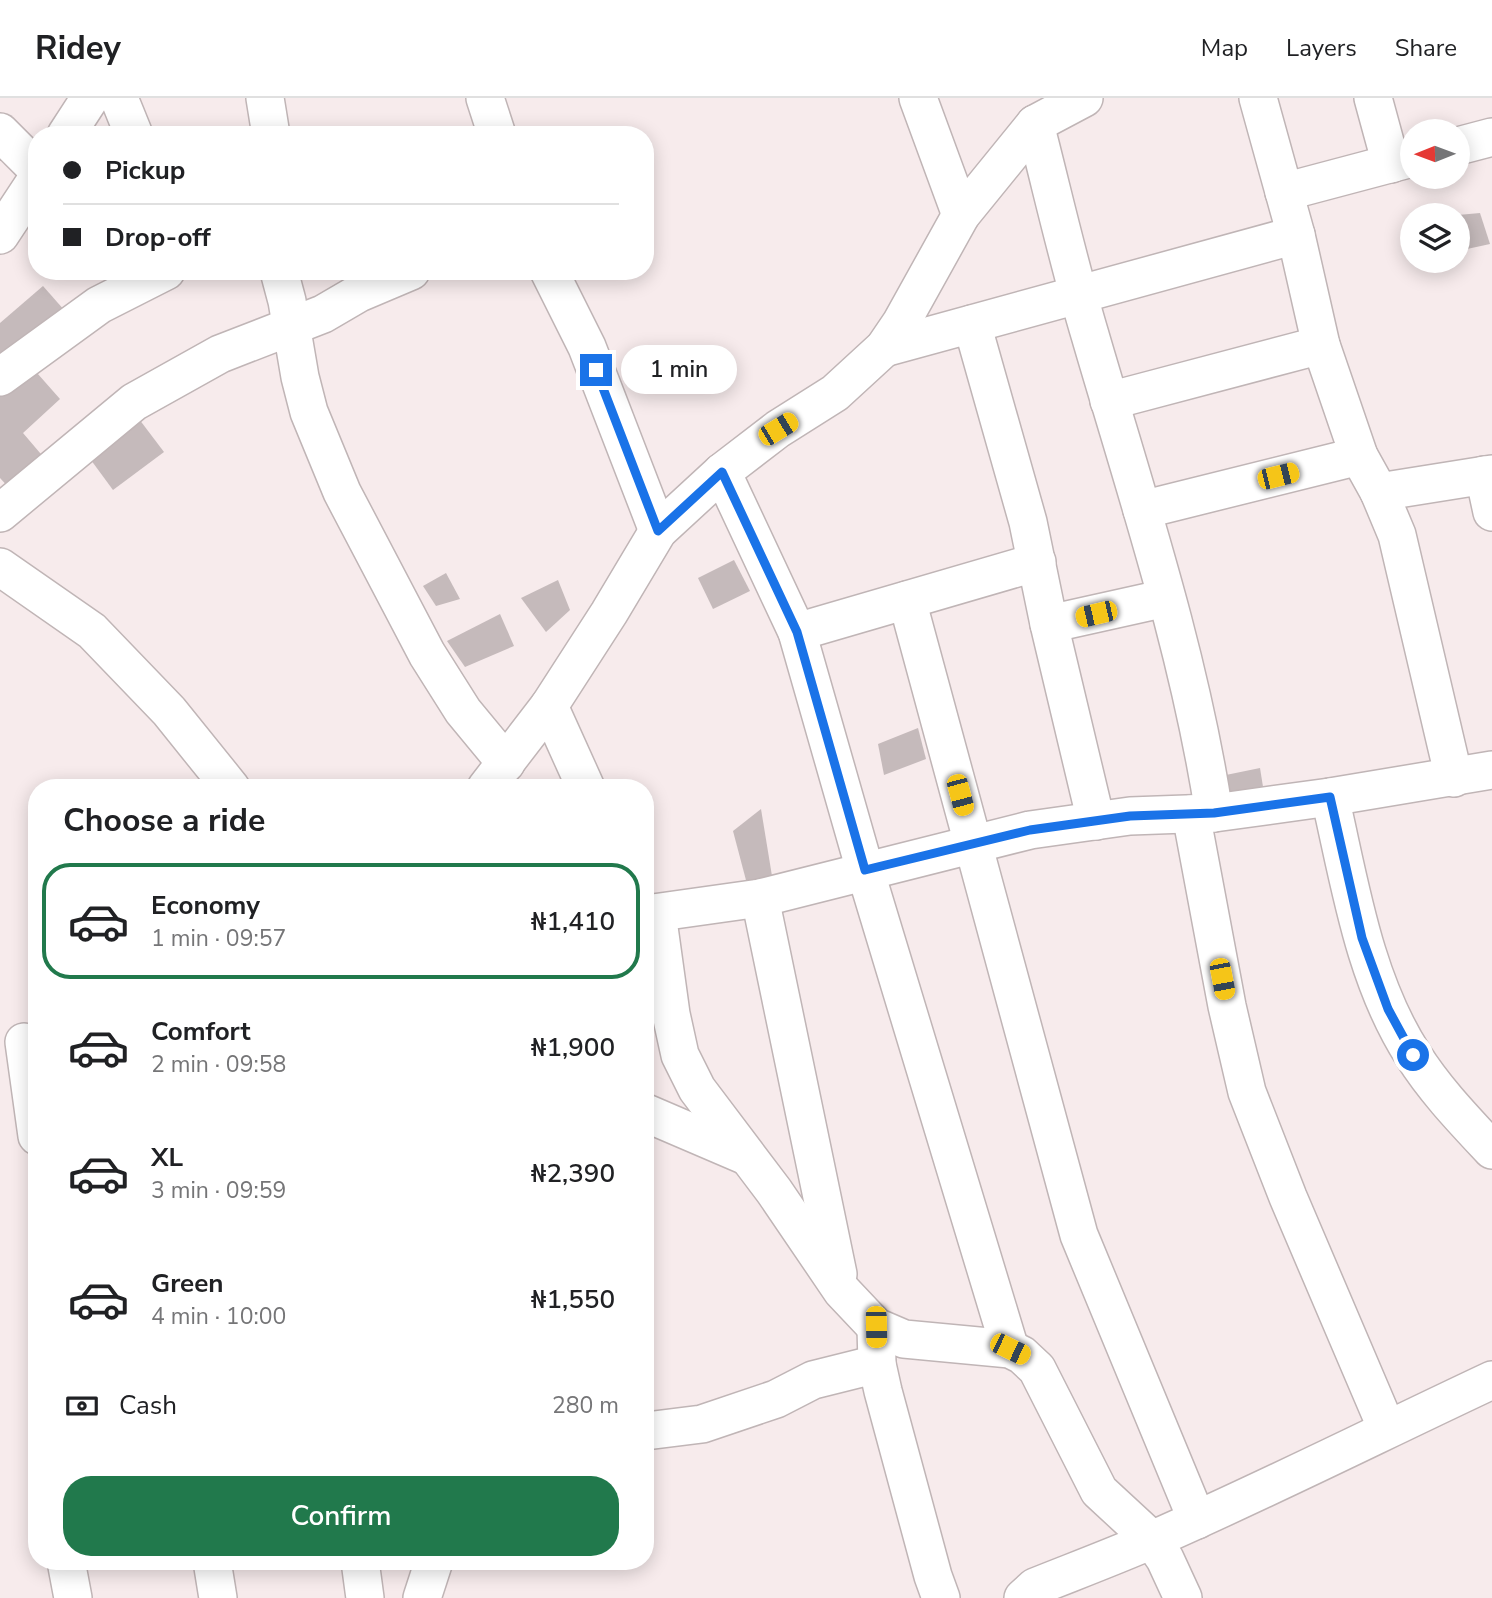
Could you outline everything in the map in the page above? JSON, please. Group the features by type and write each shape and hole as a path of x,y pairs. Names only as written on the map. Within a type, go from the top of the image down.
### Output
{"street":[{"path":"72,126 90,98"},
{"path":"119,98 130,126"},
{"path":"265,98 270,126"},
{"path":"485,98 494,126"},
{"path":"918,98 961,215"},
{"path":"279,280 292,327 309,412 342,492 427,654 463,711 496,775 549,706 658,531 722,472 778,429 835,393 884,348 901,323 961,215 1035,124 1084,98"},
{"path":"1258,98 1296,235 1321,345 1359,456 1379,492 1397,535 1454,778"},
{"path":"1373,98 1400,157"},
{"path":"1035,124 1078,294 1142,510 1190,689 1205,760 1202,814 1227,1006 1247,1092 1288,1197 1387,1429"},
{"path":"0,132 28,160"},
{"path":"1470,143 1492,137"},
{"path":"1284,192 1400,162"},
{"path":"0,235 28,193"},
{"path":"884,348 1296,235"},
{"path":"0,377 99,305 148,280"},
{"path":"0,513 134,402 220,354 323,314 359,293 390,280"},
{"path":"554,280 587,347 658,531"},
{"path":"972,324 1028,522 1049,624 1096,821"},
{"path":"1109,401 1321,345"},
{"path":"1142,510 1359,456"},
{"path":"722,472 797,632 865,870 1010,1349"},
{"path":"1379,492 1488,475 1492,512"},
{"path":"797,632 1037,562"},
{"path":"0,567 92,631 169,710 224,779"},
{"path":"1049,624 1166,598"},
{"path":"907,600 1079,1235 1197,1520"},
{"path":"549,706 582,779"},
{"path":"654,913 760,898 1030,830 1130,816 1202,814 1330,797 1492,770"},
{"path":"1330,797 1362,938 1388,1009 1413,1055 1452,1107 1492,1150"},
{"path":"760,898 842,1291"},
{"path":"654,928 681,1055 697,1089 774,1191 842,1291 876,1327 904,1339 1010,1349 1023,1355 1037,1369 1099,1492 1152,1540 1166,1559 1183,1598"},
{"path":"20,1043 28,1087"},
{"path":"654,1116 748,1157"},
{"path":"876,1327 877,1364 941,1598"},
{"path":"654,1430 702,1424 776,1399 813,1380 877,1364"},
{"path":"1023,1598 1035,1587 1197,1520 1492,1380"},
{"path":"68,1570 73,1598"},
{"path":"213,1570 218,1598"},
{"path":"361,1570 365,1598"},
{"path":"422,1598 431,1570"}],"building":[{"path":"1480,213 1490,244 1470,248 1470,214"},
{"path":"43,286 65,311 0,362 0,323"},
{"path":"30,365 60,399 23,433 46,460 12,491 0,478 0,392"},
{"path":"139,419 164,452 113,490 88,456"},
{"path":"734,560 750,591 713,609 698,578"},
{"path":"446,573 460,599 436,606 423,586"},
{"path":"558,580 570,610 546,632 521,598"},
{"path":"500,614 514,646 465,667 447,641"},
{"path":"918,728 926,759 884,775 878,744"},
{"path":"1260,768 1264,793 1225,800 1221,776"},
{"path":"761,809 772,876 747,884 733,831"}],"route":[{"path":"596,370 658,531 722,472 797,632 865,870 1030,830 1130,816 1214,813 1330,797 1362,938 1388,1009 1413,1055"}]}
